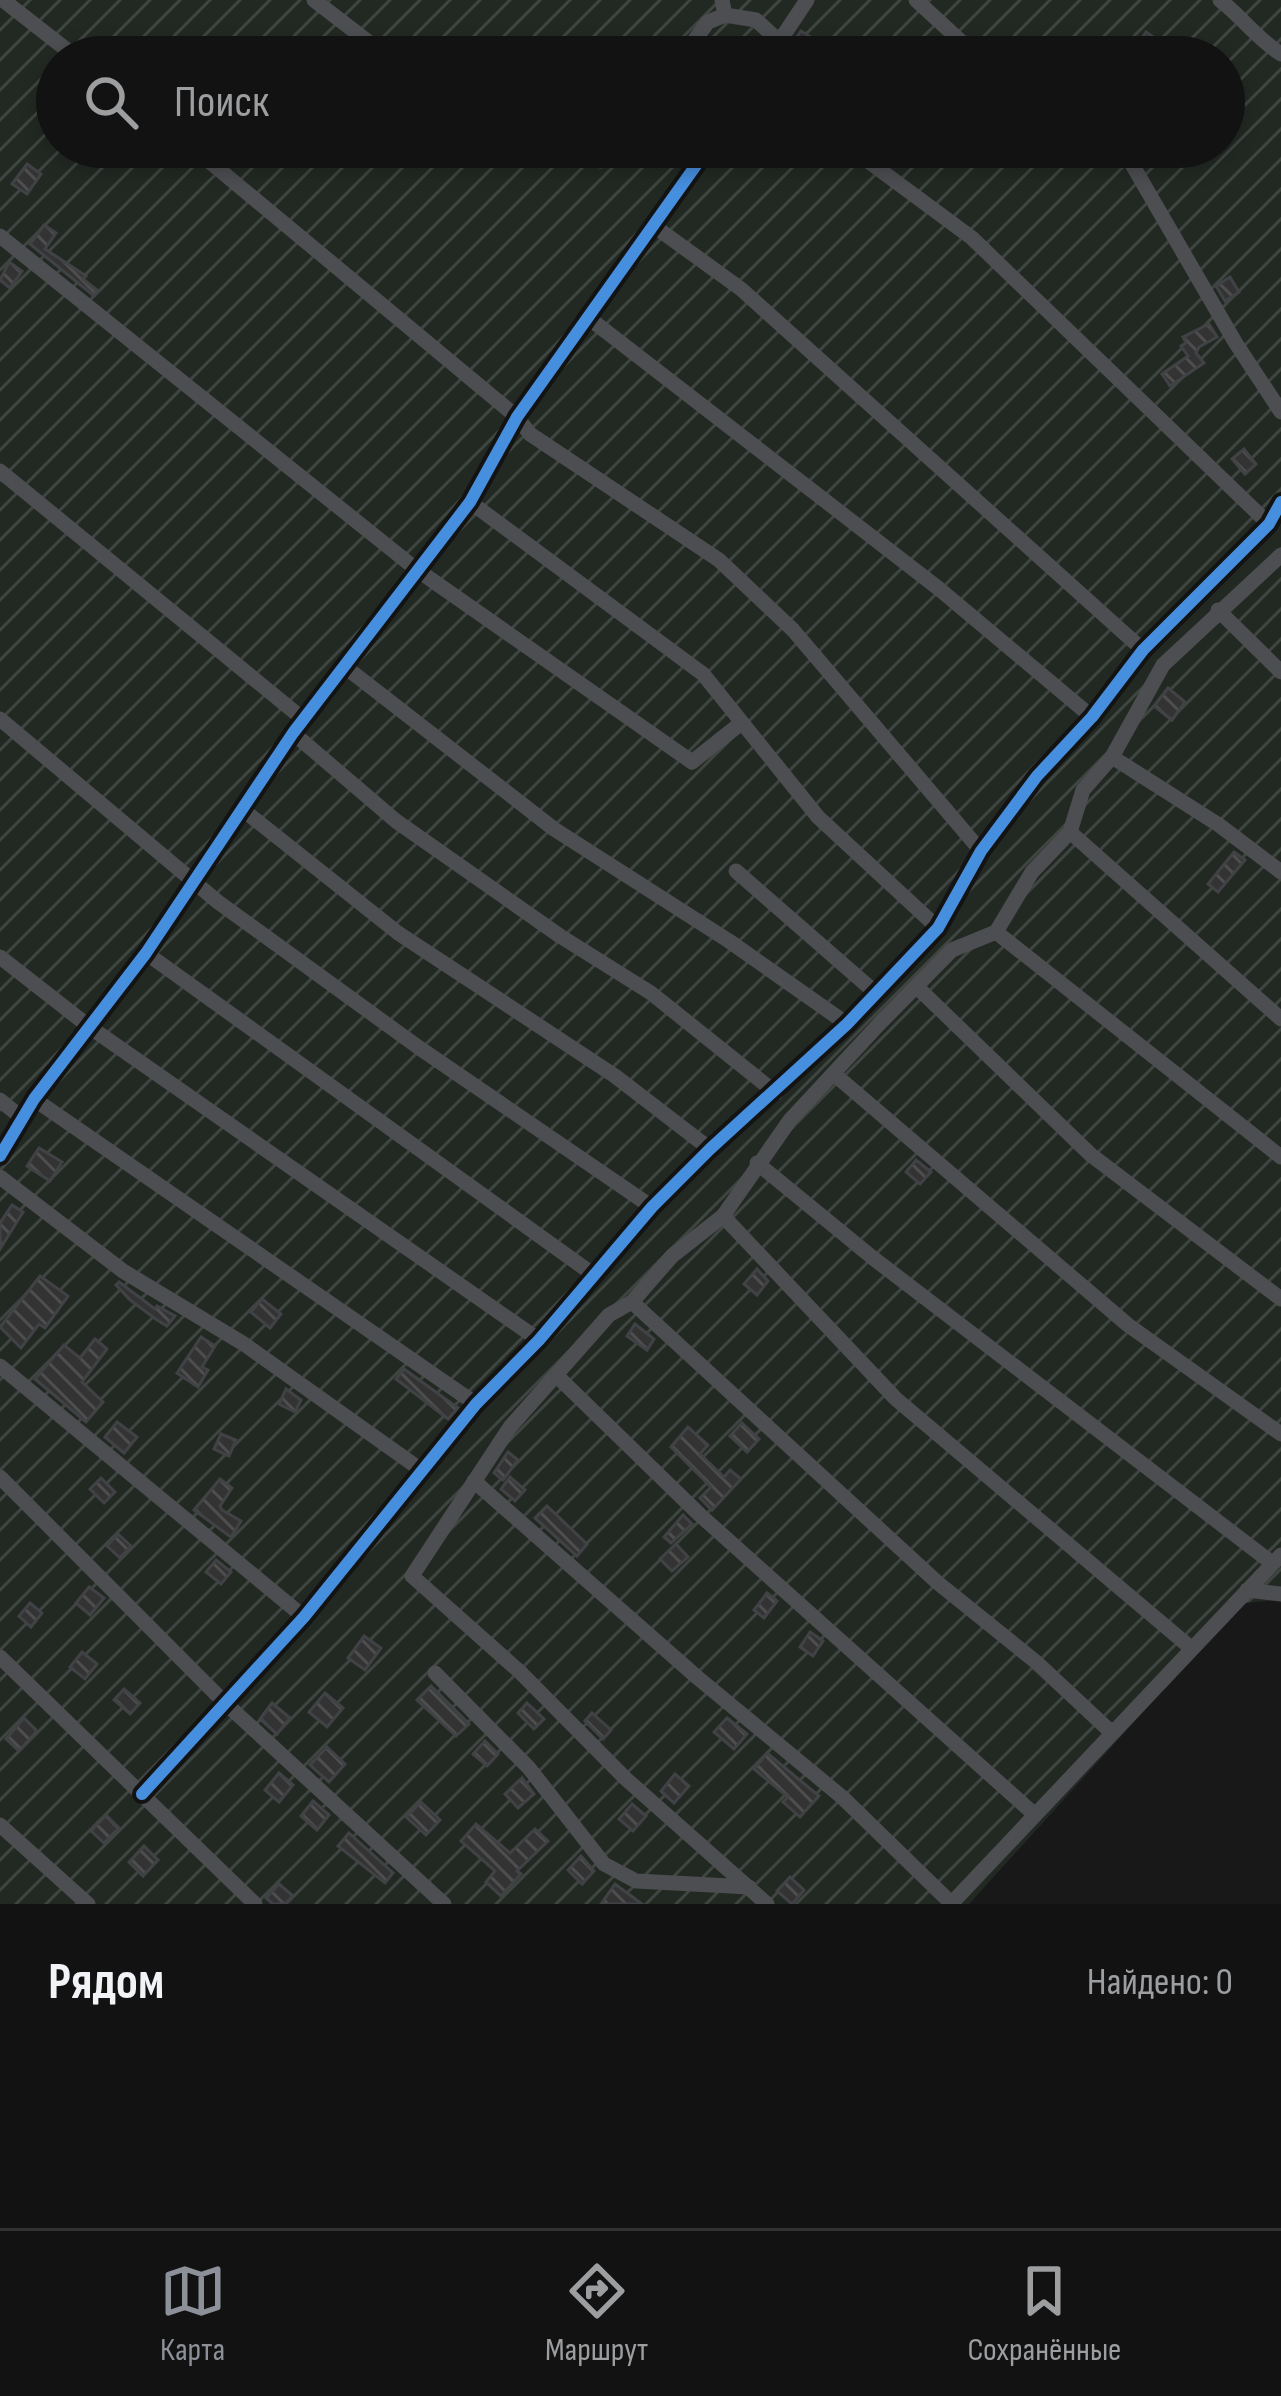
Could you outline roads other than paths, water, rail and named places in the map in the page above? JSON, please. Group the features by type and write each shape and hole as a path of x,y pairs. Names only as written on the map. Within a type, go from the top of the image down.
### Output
{"street":[{"path":"3,0 49,36"},
{"path":"314,0 361,36"},
{"path":"782,36 807,0"},
{"path":"916,0 955,36"},
{"path":"1220,0 1255,37 1281,55"},
{"path":"698,36 724,8 755,20 773,36"},
{"path":"217,168 517,417 530,434 719,560 778,616 981,851"},
{"path":"0,1156 34,1100 146,953 298,726 470,502 517,417 694,168"},
{"path":"877,168 972,238 1269,524"},
{"path":"1133,168 1234,342 1281,412"},
{"path":"654,226 741,289 1143,650"},
{"path":"0,236 416,569 692,762 740,724"},
{"path":"590,319 938,588 1092,717"},
{"path":"0,471 298,726 396,821 560,936 651,993 776,1093"},
{"path":"470,502 703,674 818,817 938,928"},
{"path":"142,1794 304,1617 476,1404 539,1340 652,1207 848,1024 938,928 981,851 1037,776 1092,717 1143,650 1269,524 1281,502"},
{"path":"767,1904 626,1779 520,1672 412,1576 510,1427 609,1315 632,1302 672,1256 722,1216 790,1120 952,950 996,932 1032,872 1070,832 1083,790 1112,757 1163,665 1281,555"},
{"path":"1218,610 1281,672"},
{"path":"344,666 554,829 848,1024"},
{"path":"0,719 218,902 418,1047 652,1207"},
{"path":"1112,757 1219,825 1281,872"},
{"path":"242,809 398,932 615,1076 710,1149"},
{"path":"1070,832 1281,1019"},
{"path":"736,871 877,994"},
{"path":"996,932 1281,1157"},
{"path":"146,953 594,1275"},
{"path":"0,957 91,1028 539,1340"},
{"path":"918,988 1091,1155 1281,1299"},
{"path":"835,1074 1128,1325 1281,1434"},
{"path":"0,1100 22,1118"},
{"path":"34,1100 476,1404"},
{"path":"474,1481 842,1797 952,1904 1277,1559 872,1258 757,1163"},
{"path":"0,1177 122,1270 244,1344 424,1472"},
{"path":"722,1216 896,1399 1191,1648"},
{"path":"632,1302 938,1583 1036,1662 1111,1732"},
{"path":"0,1366 304,1617"},
{"path":"558,1377 700,1515 1034,1814"},
{"path":"0,1477 224,1702 444,1904"},
{"path":"1247,1590 1281,1594"},
{"path":"0,1657 255,1904"},
{"path":"435,1672 530,1768 604,1864 636,1881 749,1887"},
{"path":"0,1825 88,1904"}]}
